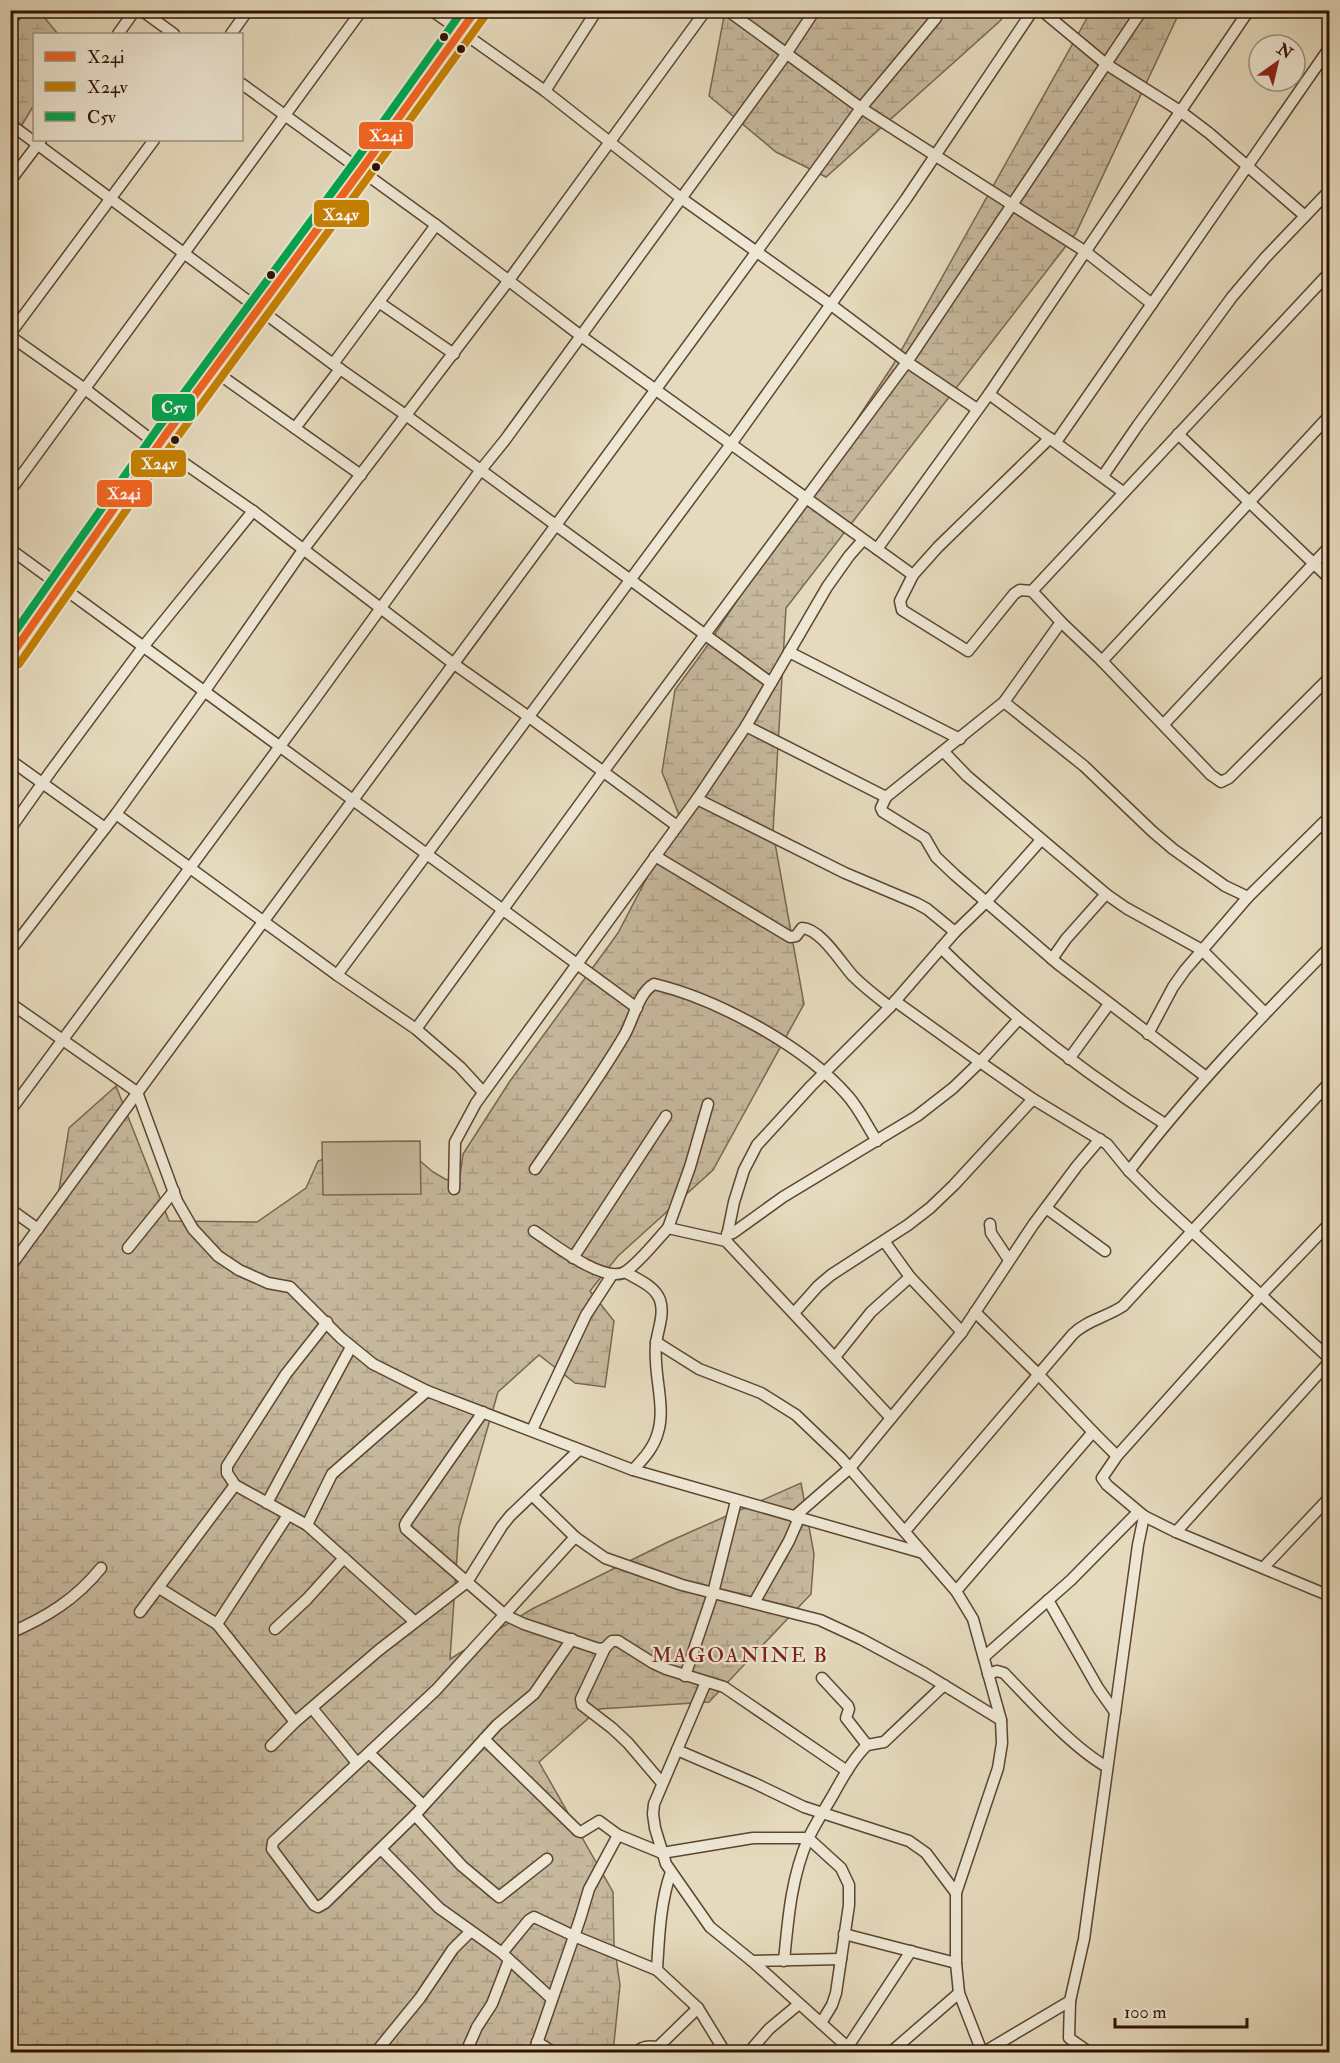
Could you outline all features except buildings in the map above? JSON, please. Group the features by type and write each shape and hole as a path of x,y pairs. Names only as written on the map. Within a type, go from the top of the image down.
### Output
{"street":[{"path":"10,22 19,10"},
{"path":"119,33 135,10"},
{"path":"141,10 173,33"},
{"path":"232,33 248,10"},
{"path":"10,491 362,10"},
{"path":"431,10 545,91 681,198 907,362 977,409"},
{"path":"10,658 158,445 476,10"},
{"path":"545,91 597,10"},
{"path":"10,951 116,814 303,550 454,354 706,10"},
{"path":"727,10 861,108 1086,252 1152,304"},
{"path":"10,1111 505,440 786,55 815,10"},
{"path":"337,975 731,444 936,157 1034,10"},
{"path":"1041,10 1106,64 1180,111 1248,165 1305,216"},
{"path":"416,1029 907,362 1142,10"},
{"path":"877,549 989,394 1250,10"},
{"path":"10,1267 861,108 936,18"},
{"path":"1329,47 1152,304 1053,440 938,547 913,575 900,601 902,610 968,651 1014,594 1020,590 1032,591 1164,724 1211,775 1221,782 1226,781 1329,676"},
{"path":"243,85 436,225 581,336 913,575"},
{"path":"10,124 33,138"},
{"path":"153,141 10,335 158,445 253,511 453,664 677,826"},
{"path":"10,181 39,142 336,366 771,683"},
{"path":"1102,476 1232,297 1329,190"},
{"path":"295,428 436,225"},
{"path":"1032,591 1329,272"},
{"path":"380,303 454,354"},
{"path":"213,370 361,475"},
{"path":"989,394 1123,492"},
{"path":"1102,661 1329,415"},
{"path":"1178,434 1329,579"},
{"path":"10,829 143,647 253,511"},
{"path":"454,1189 455,1142 483,1092 697,800 746,726 827,587 849,555 863,540"},
{"path":"1164,724 1329,546"},
{"path":"10,549 427,852 637,1008"},
{"path":"1061,622 1004,702 886,797 881,808 883,812 925,838 936,857 1052,959 1148,1035 1206,1077"},
{"path":"789,652 960,739"},
{"path":"1004,702 1084,766 1173,849 1225,886 1248,897"},
{"path":"746,726 886,797"},
{"path":"944,752 967,776 1106,894 1202,950 1265,1013"},
{"path":"10,760 105,828"},
{"path":"697,800 845,873 916,903 955,932"},
{"path":"116,814 337,975 416,1029 460,1067 483,1092"},
{"path":"1148,1035 1173,987 1202,950 1248,897 1329,816"},
{"path":"726,1238 734,1202 752,1152 772,1128 892,1004 1041,840"},
{"path":"655,856 790,937 796,936 802,928 809,929 870,992 980,1062 1032,1099 1100,1139 1129,1171 1329,1360 1176,1532"},
{"path":"1052,959 1106,894"},
{"path":"1129,1171 1165,1124 1206,1077 1329,947"},
{"path":"941,948 1019,1019 1069,1059 1165,1124"},
{"path":"535,1169 609,1060 637,1008 654,984 727,1011 788,1044 825,1073 849,1097 877,1142"},
{"path":"10,1003 137,1092 177,1201 193,1229 218,1256 239,1270 268,1283 290,1287 351,1347 373,1364 427,1391 633,1470 923,1553"},
{"path":"1069,1059 1109,1004"},
{"path":"726,1238 783,1197 877,1142 933,1105 980,1062 1019,1019"},
{"path":"905,1531 1079,1328 1123,1306 1329,1082"},
{"path":"794,1313 818,1286 930,1208 954,1185 1032,1099"},
{"path":"534,1232 573,1258 612,1275 624,1272 668,1228 690,1167 708,1104"},
{"path":"573,1258 666,1116"},
{"path":"754,1602 789,1541 796,1517 850,1468 962,1332 1008,1260 1100,1139"},
{"path":"128,1248 174,1191"},
{"path":"1046,1208 1105,1251"},
{"path":"10,1209 38,1229"},
{"path":"1329,1223 1261,1295 1117,1456 1102,1478 1141,1514 1176,1532 1329,1596"},
{"path":"990,1224 991,1233 1008,1260"},
{"path":"668,1228 726,1238 891,1418"},
{"path":"884,1241 910,1277 962,1332"},
{"path":"624,1272 653,1289 660,1298 661,1317 655,1358 659,1392 659,1430 647,1455 633,1470"},
{"path":"532,1430 586,1314 612,1275"},
{"path":"835,1357 871,1312 910,1277"},
{"path":"975,1312 1117,1456"},
{"path":"327,1322 286,1374 227,1466 227,1473 235,1485 307,1525 414,1621"},
{"path":"656,1342 699,1369 761,1393 796,1415 850,1468 956,1591 973,1619 1001,1720 1002,1743 998,1768 956,1893 956,1963 959,1993 983,2052 1070,2001"},
{"path":"267,1503 351,1347"},
{"path":"307,1525 332,1474 427,1391"},
{"path":"483,1412 405,1525 406,1529 505,1615 524,1624 599,1649 605,1648"},
{"path":"956,1591 1093,1432"},
{"path":"271,1746 295,1722 414,1621 468,1582 502,1526 579,1450"},
{"path":"140,1612 235,1485"},
{"path":"532,1495 575,1537 605,1558 682,1585 820,1620 861,1639 1001,1720"},
{"path":"1264,1567 1329,1497"},
{"path":"685,1676 714,1593 736,1501"},
{"path":"984,1657 1071,1581 1141,1514"},
{"path":"1071,2052 1070,2001 1084,1939 1141,1514"},
{"path":"217,1624 288,1515"},
{"path":"572,1639 534,1694 484,1738 415,1815 322,1906 314,1905 272,1850 273,1842 436,1690 575,1537"},
{"path":"275,1629 307,1599 344,1557"},
{"path":"10,1633 43,1619 67,1602 89,1583 101,1568"},
{"path":"159,1588 217,1624 295,1722"},
{"path":"1048,1600 1098,1688 1115,1712"},
{"path":"662,1783 628,1743 582,1705 581,1699 605,1648 612,1641 618,1641 653,1663 685,1676 724,1687 847,1771"},
{"path":"988,1674 997,1671 1004,1673 1068,1737 1091,1757 1107,1767"},
{"path":"822,1678 848,1706 849,1712 846,1718 867,1744"},
{"path":"706,1682 662,1783 654,1804 653,1814 662,1853 671,1872 710,1928 752,1961 850,2050 911,1952"},
{"path":"784,1961 794,1881 808,1838 847,1771 867,1744 884,1742 944,1685"},
{"path":"312,1708 357,1763"},
{"path":"484,1738 581,1832 599,1821 618,1835 662,1853 753,1838 808,1838 841,1868 849,1886 836,1993 821,2024"},
{"path":"677,1750 822,1814 909,1841 926,1853 956,1893"},
{"path":"369,1753 423,1805"},
{"path":"415,1815 462,1866 499,1897 547,1859"},
{"path":"553,2052 535,2047 589,1889 618,1835"},
{"path":"381,1849 439,1908 505,1956 551,1998"},
{"path":"657,1970 659,1930 671,1872"},
{"path":"466,2052 477,2026 492,2004 505,1956 529,1920 534,1917 657,1970 698,2007 725,2052"},
{"path":"376,2052 420,1998 453,1949 470,1932"},
{"path":"844,1934 956,1963"},
{"path":"752,1961 841,1959"},
{"path":"891,2052 959,1993"},
{"path":"749,2052 770,2029 799,2004"},
{"path":"636,2052 646,2046 658,2048 698,2007"},
{"path":"1069,2038 1089,2052"}],"green space":[{"path":"11,11 39,11 57,33 33,33 33,107 11,143"},
{"path":"725,11 1008,11 1000,21 826,177 776,152 709,96"},
{"path":"1091,11 1180,11 1076,233 786,608 773,832 804,1004 713,1170 618,1256 590,1291 614,1321 605,1387 575,1383 539,1355 498,1392 459,1527 450,1659 532,1609 670,1541 801,1483 814,1554 811,1594 709,1702 599,1709 539,1762 613,1892 614,1944 620,1985 613,2052 11,2052 10,1278 57,1202 69,1128 116,1086 169,1221 257,1222 306,1188 318,1161 369,1142 406,1149 433,1172 459,1183 463,1154 510,1081 618,933 665,843 681,820 662,772 675,690 705,649 893,365"},
{"path":"420,1141 421,1194 323,1195 322,1142"}],"transit line":[{"name":"C5v","path":"10,639 156,431 356,160 463,10"},
{"name":"X24i","path":"10,657 164,437 476,10"},
{"name":"X24v","path":"19,664 173,443 485,16"}],"district":[{"name":"MAGOANINE B","path":"740,1655"}]}
